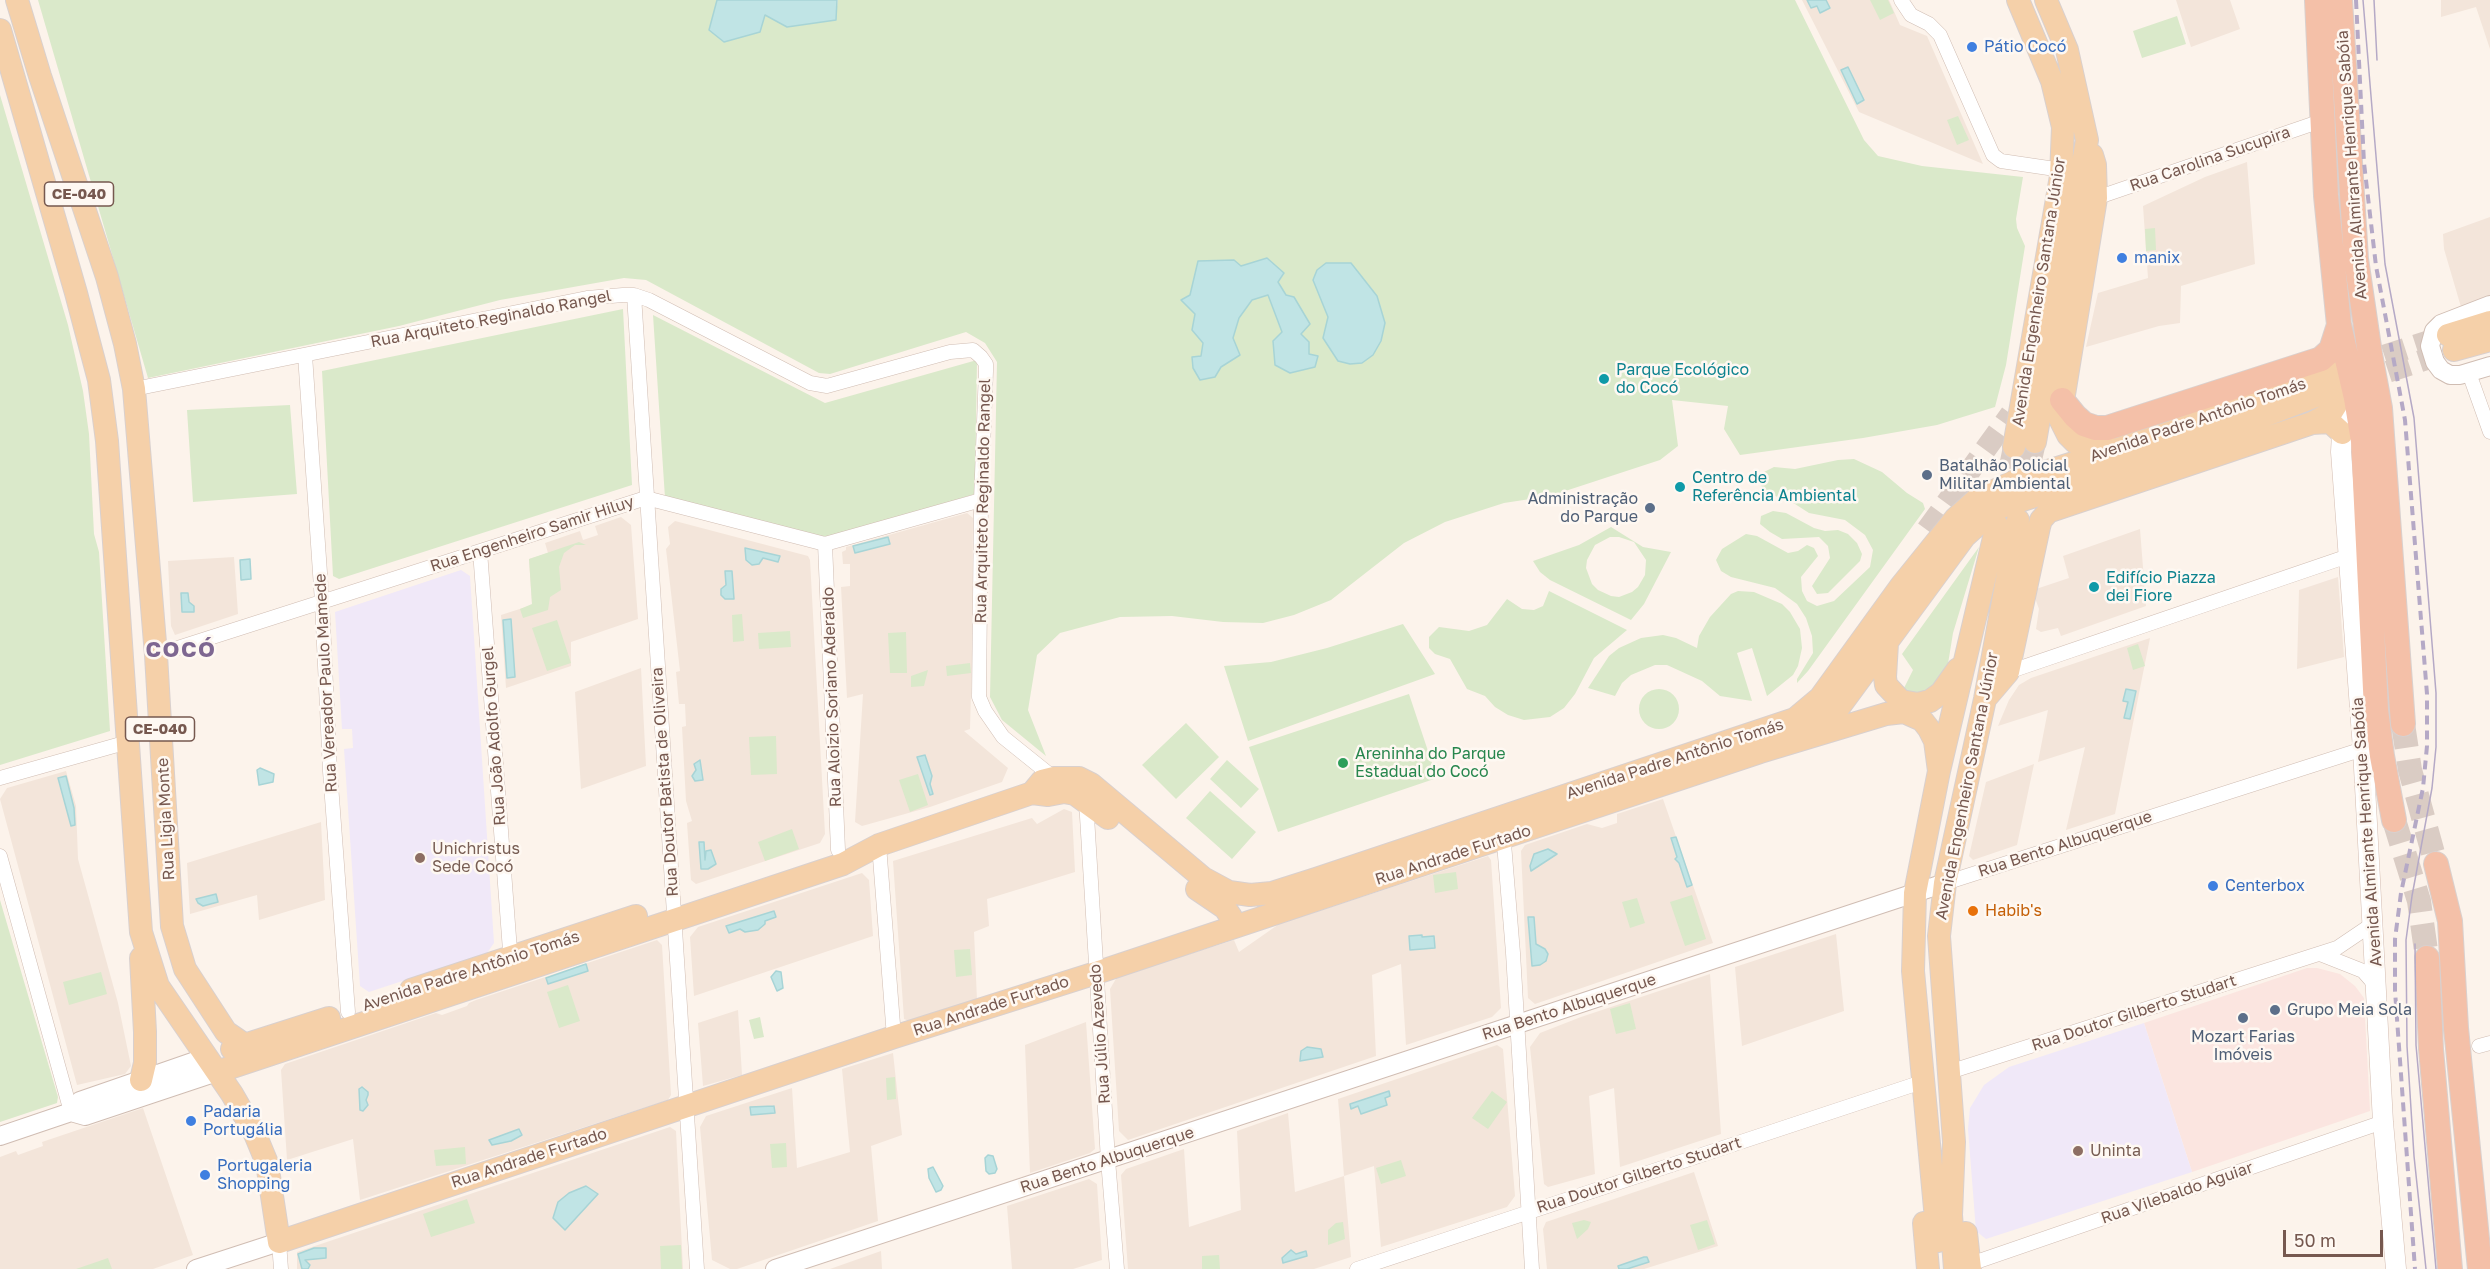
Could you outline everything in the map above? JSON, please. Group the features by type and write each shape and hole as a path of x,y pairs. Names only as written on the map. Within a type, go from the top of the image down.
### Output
{"highway":[{"name":"Avenida Almirante Henrique Sabóia","path":"2317,0 2326,196 2339,325 2356,398 2363,441 2376,710 2394,820"},
{"name":"Avenida Almirante Henrique Sabóia","path":"2340,0 2356,259 2381,419 2403,724"},
{"path":"2062,400 2084,424 2096,428 2107,428 2320,377 2321,359 2331,350 2339,325"},
{"path":"2436,864 2450,921 2456,1028 2483,1261"},
{"path":"2427,958 2431,1048 2450,1269"}],"main road":[{"name":"CE-040","path":"17,0 107,277 135,389"},
{"name":"Avenida Engenheiro Santana Júnior","path":"2018,0 2052,81 2063,127 2061,170 2023,391 2025,444 2087,140 2067,50 2046,0"},
{"path":"0,14 8,28 22,67 31,76 40,76"},
{"name":"CE-040","path":"0,30 31,136"},
{"path":"31,136 37,127 52,135 74,181"},
{"name":"Rua Ligia Monte","path":"31,136 89,340 102,398 141,932 158,986 212,1065 255,1134 267,1163 279,1242"},
{"path":"2087,140 2095,165 2096,198 2062,400 2061,424 2075,442 2091,447 2119,449"},
{"path":"2490,322 2451,342 2490,340"},
{"path":"2050,511 2312,423 2331,413 2336,399 2331,370 2326,366 2320,377"},
{"name":"Avenida Padre Antônio Tomás","path":"1032,794 1042,782 1054,778 1079,778 1091,784 1203,878 1229,892 1250,895 1272,893 1503,828 1795,719 1820,698 1901,586 1955,519 1977,499 2013,482 2119,449 2320,377"},
{"name":"Avenida Padre Antônio Tomás","path":"1786,744 1808,735 1837,710 1965,536 1995,509 2172,451 2320,377"},
{"name":"Rua Ligia Monte","path":"135,389 156,655 172,926 185,969 226,1032 245,1045"},
{"path":"2011,414 2023,391"},
{"name":"Avenida Almirante Henrique Sabóia","path":"2356,398 2342,433 2341,452 2374,922 2383,1122 2397,1269"},
{"path":"2312,423 2330,422 2342,433"},
{"path":"2107,472 2196,461"},
{"path":"1985,699 2008,672 2041,520 2064,495 2082,480"},
{"name":"Avenida Engenheiro Santana Júnior","path":"1940,1269 1943,1216 1954,1142 1939,936 1945,883 1985,699 2008,522 1971,634 1939,771 1915,893 1912,971 1930,1159 1943,1216 1965,1268"},
{"path":"1901,586 1912,554 1927,530"},
{"path":"1887,643 1886,685 1901,701 1918,704 1941,693 1950,683 1971,634"},
{"path":"1786,744 1886,714 1904,712 1922,720 1929,729 1935,741 1939,771"},
{"name":"Rua Andrade Furtado","path":"279,1242 894,1037 1096,973 1231,927 1503,828 1786,744"},
{"name":"Avenida Padre Antônio Tomás","path":"673,912 843,864 879,845 1032,794 1048,795 1064,792 1086,800 1189,884 1225,908 1231,917 1231,927"},
{"path":"1121,828 1169,848 1189,884"},
{"name":"Avenida Padre Antônio Tomás","path":"212,1065 673,912 838,850 879,845"},
{"path":"141,932 145,1032 145,1063 141,1080"},
{"name":"Avenida Padre Antônio Tomás","path":"212,1065 245,1045 348,1011 511,966"},
{"path":"1954,1142 1965,1268"},
{"path":"1928,1269 1923,1211 1930,1159"}],"street":[{"path":"1901,0 1908,12 1929,24 1940,35 1993,155 2001,161 2061,170"},
{"name":"Rua Carolina Sucupira","path":"2096,198 2324,120"},
{"name":"Rua Arquiteto Reginaldo Rangel","path":"135,389 587,298 634,295 650,300 810,383 827,386 950,352 973,351 986,364 981,500 979,697 984,711 1003,737 1054,778"},
{"name":"Rua Doutor Batista de Oliveira","path":"634,295 697,1269"},
{"path":"2490,305 2441,324 2434,331 2431,354 2441,370 2455,375 2490,366"},
{"name":"Rua Vereador Paulo Mamede","path":"305,355 322,602 330,771 348,1011"},
{"path":"2469,373 2490,432"},
{"name":"Rua Engenheiro Samir Hiluy","path":"156,655 646,498 825,544"},
{"path":"825,544 981,500"},
{"name":"Rua Aloizio Soriano Aderaldo","path":"825,544 838,850"},
{"name":"Rua João Adolfo Gurgel","path":"480,551 511,966"},
{"path":"2008,672 2348,556"},
{"path":"0,778 128,742"},
{"name":"Rua Bento Albuquerque","path":"775,1269 1517,1023 2363,749"},
{"name":"Rua Júlio Azevedo","path":"1086,800 1117,1269"},
{"path":"1503,828 1532,1269"},
{"path":"879,845 894,1037"},
{"path":"0,856 70,1112"},
{"name":"Rua Doutor Gilberto Studart","path":"1949,1072 2320,954 2348,942 2374,922"},
{"path":"2320,954 2363,971 2370,977 2377,989"},
{"name":"Avenida Padre Antônio Tomás","path":"70,1112 85,1116 212,1065"},
{"name":"Avenida Padre Antônio Tomás","path":"0,1136 70,1112 80,1101 141,1080 212,1065"},
{"name":"Rua Doutor Gilberto Studart","path":"1357,1269 1922,1082"},
{"name":"Rua Vilebaldo Aguiar","path":"1965,1268 2383,1122"},
{"path":"279,1242 281,1269"},
{"name":"Rua Andrade Furtado","path":"196,1269 279,1242"}],"shaded area":[{"path":"1802,0 1889,0 1900,25 1927,36 1983,164 1859,112"},
{"path":"2176,0 2230,0 2240,29 2191,47"},
{"path":"2441,0 2490,0 2490,49 2476,7 2441,17"},
{"path":"2247,162 2255,264 2181,286 2180,323 2159,326 2086,347 2098,293 2148,278 2143,206 2205,177"},
{"path":"2490,217 2490,298 2461,307 2444,249 2443,234"},
{"path":"967,513 973,518 972,656 970,729 964,731 1008,768 1002,782 930,807 862,826 855,822 863,694 847,698 841,587 850,586 850,564 843,564 842,552 846,550 846,547"},
{"path":"621,517 631,525 638,619 571,642 571,666 506,688 501,615 532,605 529,559 548,553 545,543 580,531 583,540 598,535 595,526"},
{"path":"675,521 808,556 810,560 825,834 820,843 696,884 691,880 687,823 692,821 686,801 682,727 686,726 685,704 679,704 676,672 680,671 666,549 670,544 668,527"},
{"name":"Edifício Piazza dei Fiore","path":"2140,529 2146,606 2061,636 2058,628 2041,632 2036,629 2039,609 2035,598 2036,589 2069,578 2063,556"},
{"path":"234,557 238,614 175,635 171,626 168,561"},
{"name":"Unichristus Sede Cocó","path":"461,570 470,576 494,943 487,953 369,992 360,986 344,749 353,748 352,729 342,729 335,612"},
{"path":"2338,577 2344,657 2297,669 2299,590"},
{"path":"2150,638 2115,814 2066,830 2085,747 2038,762 2048,710 1998,726 2009,700 2019,685 2031,678"},
{"path":"641,668 646,766 581,789 575,692"},
{"path":"2034,764 2017,845 1973,860 1969,856 1986,782"},
{"path":"66,771 76,806 78,859 118,1003 131,1066 125,1074 77,1085 0,799 7,788"},
{"path":"1663,799 1713,943 1535,1004 1528,998 1521,851 1525,845 1587,824 1602,828 1617,823 1617,814"},
{"path":"1064,809 1072,812 1075,872 987,899 989,926 974,932 977,1000 909,1021 904,1019 893,861 1032,818 1037,824"},
{"path":"321,822 325,900 259,920 257,895 190,914 187,863"},
{"path":"1488,856 1491,860 1501,1008 1492,1017 1406,1045 1401,964 1372,975 1376,1056 1128,1140 1119,1131 1110,989 1117,977 1234,940 1239,952 1279,924"},
{"path":"862,873 869,880 873,936 694,996 690,937 698,927"},
{"path":"1836,934 1844,1011 1742,1046 1735,967"},
{"path":"657,940 662,945 671,1095 668,1100 360,1200 353,1139 287,1160 281,1070 285,1064 436,1013 442,1015 467,1006 476,1000"},
{"path":"2307,968 2340,974 2355,986 2364,998 2370,1111 2192,1172 2144,1023"},
{"path":"1710,974 1721,1134 1620,1167 1614,1088 1589,1096 1595,1174 1548,1187 1544,1184 1530,1047 1540,1033"},
{"path":"738,1010 742,1075 703,1086 698,1023"},
{"path":"1086,1022 1095,1149 1090,1153 1030,1173 1025,1045"},
{"name":"Uninta","path":"2144,1023 2192,1172 1986,1239 1976,1231 1968,1129 1970,1108 1984,1085 2009,1067"},
{"path":"1497,1045 1503,1049 1515,1196 1507,1207 1381,1247 1374,1166 1344,1176 1338,1099"},
{"path":"893,1053 902,1135 871,1146 878,1221 737,1269 730,1269 712,1260 700,1127 706,1116 792,1088 797,1168 850,1152 842,1069"},
{"path":"143,1108 193,1255 153,1269 0,1269 0,1157 16,1151 18,1155 43,1146 42,1142"},
{"path":"1288,1113 1295,1192 1344,1176 1351,1257 1314,1269 1128,1269 1121,1175 1126,1169 1184,1149 1189,1227 1241,1210 1237,1131"},
{"path":"670,1127 676,1131 683,1269 297,1269 297,1252"},
{"path":"1694,1172 1718,1246 1644,1269 1547,1269 1543,1229 1546,1222"},
{"path":"1089,1179 1097,1184 1102,1260 1073,1269 1012,1269 1007,1206"},
{"path":"881,1251 882,1269 830,1269"}],"green space":[{"name":"Parque Ecológico do Cocó","path":"38,0 717,0 709,30 765,15 835,20 838,0 1795,0 1864,140 1878,156 1922,166 2023,177 2016,219 2017,228 2025,246 2006,365 1995,407 1937,425 1740,455 1724,429 1728,406 1672,400 1678,446 1660,460 1550,496 1504,503 1445,522 1404,543 1331,600 1294,615 1263,623 1223,622 1172,616 1120,617 1060,633 1037,655 1028,710 1046,756 1002,720 990,697 997,362 985,343 966,332 830,374 819,373 646,280 624,278 500,300 399,326 148,378","holes":["1351,263 1377,296 1323,338 1328,317 1313,280 1317,270","1284,274 1278,282 1286,295 1309,354 1282,332 1268,295 1252,300 1239,318 1233,338 1240,355 1221,367 1192,357 1201,356 1203,343 1192,330 1195,314 1181,300 1190,295"]},
{"path":"1870,0 1888,0 1894,13 1880,20"},
{"path":"2177,16 2186,44 2142,58 2133,31"},
{"path":"0,95 68,325 83,391 89,434 94,534 99,552 110,731 0,765"},
{"path":"1958,116 1969,140 1957,145 1947,120"},
{"path":"2155,228 2156,250 2146,251 2145,229"},
{"path":"623,309 632,485 339,579 333,576 322,371"},
{"path":"653,315 825,403 977,360 975,494 826,539 665,498"},
{"path":"290,405 297,494 193,502 187,410"},
{"path":"1854,459 1882,472 1923,503 1925,509 1797,683 1797,679 1813,653 1812,636 1806,618 1797,604 1775,588 1731,577 1721,571 1716,560 1722,549 1746,534 1757,536 1788,553 1798,551 1807,545 1814,548 1818,556 1801,577 1802,591 1807,601 1817,606 1834,601 1870,567 1873,550 1865,535 1845,520 1809,513 1795,504 1763,491 1760,481 1764,472 1774,467 1795,469"},
{"path":"1773,511 1786,513 1814,528 1825,531 1838,530 1848,534 1857,543 1862,554 1860,561 1828,593 1817,594 1812,586 1830,558 1828,546 1819,537 1782,539 1770,532 1760,524 1761,516"},
{"path":"1611,527 1643,547 1671,552 1644,604 1631,620 1550,580 1540,572 1533,561 1579,545","holes":["1610,537 1619,537 1634,542 1646,560 1645,575 1638,587 1619,597 1598,590 1592,584 1586,568 1587,560 1595,545"]},
{"path":"579,542 586,545 575,545 564,553 559,567 561,590 550,597 548,610 523,618 520,609 532,604 529,559"},
{"path":"1979,547 1953,633 1947,670 1929,695 1901,694 1913,670 1902,654"},
{"path":"1549,591 1627,630 1594,658 1575,694 1564,708 1550,717 1524,720 1508,715 1495,707 1485,696 1467,689 1450,659 1435,654 1429,648 1429,637 1439,627 1469,631 1487,625 1507,599 1522,609 1534,610 1543,606"},
{"path":"1738,591 1754,592 1782,604 1790,612 1800,629 1802,648 1798,666 1793,675 1767,696 1752,648 1737,653 1752,701 1720,696 1702,681 1667,665 1655,665 1631,675 1622,683 1615,696 1588,688 1609,656 1619,648 1641,638 1663,635 1676,638 1697,648 1699,636 1710,617 1731,594"},
{"path":"742,614 744,641 733,642 732,615"},
{"path":"557,620 571,663 547,671 532,628"},
{"path":"1403,624 1435,674 1248,741 1224,666 1271,662 1327,648"},
{"path":"790,631 791,647 759,649 758,633"},
{"path":"906,632 907,673 890,673 888,633"},
{"path":"2138,644 2145,666 2133,670 2127,648"},
{"path":"970,663 971,673 947,676 946,666"},
{"path":"928,670 924,686 911,687 911,676"},
{"path":"1659,689 1667,690 1673,695 1678,701 1678,717 1673,723 1667,728 1659,729 1651,728 1645,723 1640,717 1639,709 1640,701 1645,695 1651,690"},
{"name":"Areninha do Parque Estadual do Cocó","path":"1409,694 1437,778 1278,832 1249,747"},
{"path":"1186,723 1219,757 1176,799 1142,765"},
{"path":"776,736 777,774 751,775 749,737"},
{"path":"1227,760 1259,789 1241,808 1210,779"},
{"path":"918,774 928,805 910,812 899,780"},
{"path":"1210,791 1256,832 1232,859 1186,818"},
{"path":"792,829 799,849 765,861 758,842"},
{"path":"1456,872 1458,889 1435,893 1433,875"},
{"path":"1692,895 1706,939 1685,946 1670,902"},
{"path":"1637,898 1645,923 1630,928 1622,902"},
{"path":"0,900 58,1097 57,1103 0,1122"},
{"path":"970,949 972,975 956,977 954,950"},
{"path":"101,972 107,994 69,1005 63,982"},
{"path":"568,985 580,1021 559,1028 547,992"},
{"path":"1630,1003 1636,1029 1616,1034 1610,1009"},
{"path":"760,1017 764,1037 754,1039 749,1020"},
{"path":"895,1077 896,1099 887,1100 886,1078"},
{"path":"1492,1091 1507,1102 1488,1129 1472,1118"},
{"path":"786,1143 787,1167 772,1168 770,1144"},
{"path":"465,1147 466,1164 436,1166 434,1150"},
{"path":"1401,1160 1406,1176 1381,1184 1376,1168"},
{"path":"467,1199 475,1223 431,1237 423,1214"},
{"path":"1584,1220 1591,1222 1588,1229 1577,1239 1572,1223"},
{"path":"1707,1220 1715,1244 1698,1250 1690,1225"},
{"path":"1343,1222 1345,1239 1328,1245 1328,1230 1336,1223"},
{"path":"681,1245 682,1269 661,1269 660,1246"},
{"path":"1219,1255 1220,1269 1202,1269 1202,1256"},
{"path":"108,1258 112,1269 76,1269"}],"water":[{"path":"717,0 837,0 836,20 787,27 765,15 760,32 724,42 709,30"},
{"path":"1807,0 1826,0 1830,8 1820,13 1817,6 1811,8"},
{"path":"1848,67 1864,100 1857,104 1841,70"},
{"path":"1267,258 1284,273 1278,282 1286,295 1294,297 1310,324 1301,334 1309,342 1309,354 1318,356 1315,367 1290,373 1275,365 1273,341 1282,332 1268,295 1252,300 1239,318 1233,338 1240,355 1221,367 1215,377 1200,380 1193,368 1192,357 1201,356 1203,343 1192,330 1195,314 1181,300 1190,295 1198,261 1234,260 1241,266"},
{"path":"1326,263 1351,263 1377,296 1385,323 1381,341 1373,355 1362,363 1350,364 1338,361 1323,338 1328,317 1313,280 1317,270"},
{"path":"888,537 890,544 855,553 853,546"},
{"path":"745,548 780,556 778,562 763,558 759,564 752,565 746,560"},
{"path":"250,559 251,579 241,580 240,560"},
{"path":"725,571 732,571 734,599 725,599 721,595 721,589 726,585"},
{"path":"181,593 188,593 189,602 194,606 194,612 182,612"},
{"path":"511,619 515,677 507,678 503,620"},
{"path":"2126,689 2136,691 2130,719 2124,718 2128,702 2123,701"},
{"path":"925,755 932,776 930,784 933,794 930,795 917,757"},
{"path":"700,760 703,780 695,781 692,776 696,770 694,764"},
{"path":"260,768 274,774 273,782 259,785 257,770"},
{"path":"66,776 74,808 75,825 71,826 58,778"},
{"path":"1676,837 1692,885 1687,887 1679,863 1675,859 1677,857 1671,838"},
{"path":"699,842 704,842 705,860 706,851 711,850 716,864 708,869 701,869"},
{"path":"1548,849 1557,854 1531,871 1530,866 1534,854"},
{"path":"216,894 218,902 203,906 196,899"},
{"path":"774,911 776,917 765,921 765,924 758,930 745,932 740,929 729,933 726,926"},
{"path":"1528,917 1534,917 1536,944 1545,949 1548,954 1546,961 1540,965 1532,966"},
{"path":"1422,935 1422,937 1434,936 1435,948 1410,950 1409,936"},
{"path":"586,964 588,971 548,984 546,978"},
{"path":"776,971 781,972 783,988 777,991 771,977"},
{"path":"1307,1047 1321,1049 1323,1057 1300,1061 1301,1051"},
{"path":"362,1087 368,1092 366,1100 368,1105 363,1111 360,1110 359,1089"},
{"path":"1389,1091 1390,1096 1385,1098 1387,1105 1361,1114 1358,1106 1351,1109 1350,1104"},
{"path":"774,1106 775,1113 751,1115 750,1107"},
{"path":"519,1129 522,1135 511,1141 492,1145 489,1140"},
{"path":"988,1155 993,1156 997,1169 995,1173 989,1174 986,1171 985,1158"},
{"path":"933,1167 943,1186 936,1192 929,1178 928,1169"},
{"path":"586,1186 598,1194 565,1230 553,1218 558,1202 569,1193"},
{"path":"314,1248 326,1248 326,1258 305,1260 310,1265 308,1269 302,1269 298,1254"},
{"path":"1291,1250 1296,1254 1306,1251 1307,1256 1283,1263 1282,1258"},
{"path":"1647,1257 1649,1262 1627,1269 1619,1269 1618,1266"}],"tunnel":[{"path":"2353,366 2448,335"},
{"path":"2357,382 2454,350"},
{"path":"1927,530 2011,414"},
{"path":"2023,495 2035,442"},
{"path":"2003,501 2014,447"},
{"path":"2403,724 2410,770 2436,864"},
{"path":"2394,820 2419,901 2427,958"}],"tram line":[{"path":"2363,0 2385,264 2414,418 2436,693 2436,747 2432,788 2406,940 2407,1046 2414,1156 2426,1269"},
{"path":"2374,0 2377,60"},
{"path":"2415,944 2416,1045 2436,1269"}],"railway":[{"path":"2356,0 2364,163 2376,266 2405,420 2427,694 2427,746 2423,788 2401,893 2395,939 2395,991 2415,1269"}],"place":[{"name":"Pátio Cocó","path":"1972,47"},
{"name":"manix","path":"2122,258"},
{"name":"Parque Ecológico do Cocó","path":"1604,379"},
{"name":"Batalhão Policial Militar Ambiental","path":"1927,475"},
{"name":"Centro de Referência Ambiental","path":"1680,487"},
{"name":"Administração do Parque","path":"1650,508"},
{"name":"Edifício Piazza dei Fiore","path":"2094,587"},
{"name":"Areninha do Parque Estadual do Cocó","path":"1343,763"},
{"name":"Unichristus Sede Cocó","path":"420,858"},
{"name":"Centerbox","path":"2213,886"},
{"name":"Habib's","path":"1973,911"},
{"name":"Grupo Meia Sola","path":"2275,1010"},
{"name":"Mozart Farias Imóveis","path":"2243,1018"},
{"name":"Padaria Portugália","path":"191,1121"},
{"name":"Uninta","path":"2078,1151"},
{"name":"Portugaleria Shopping","path":"205,1175"}],"district":[{"name":"COCÓ","path":"181,650"}]}
